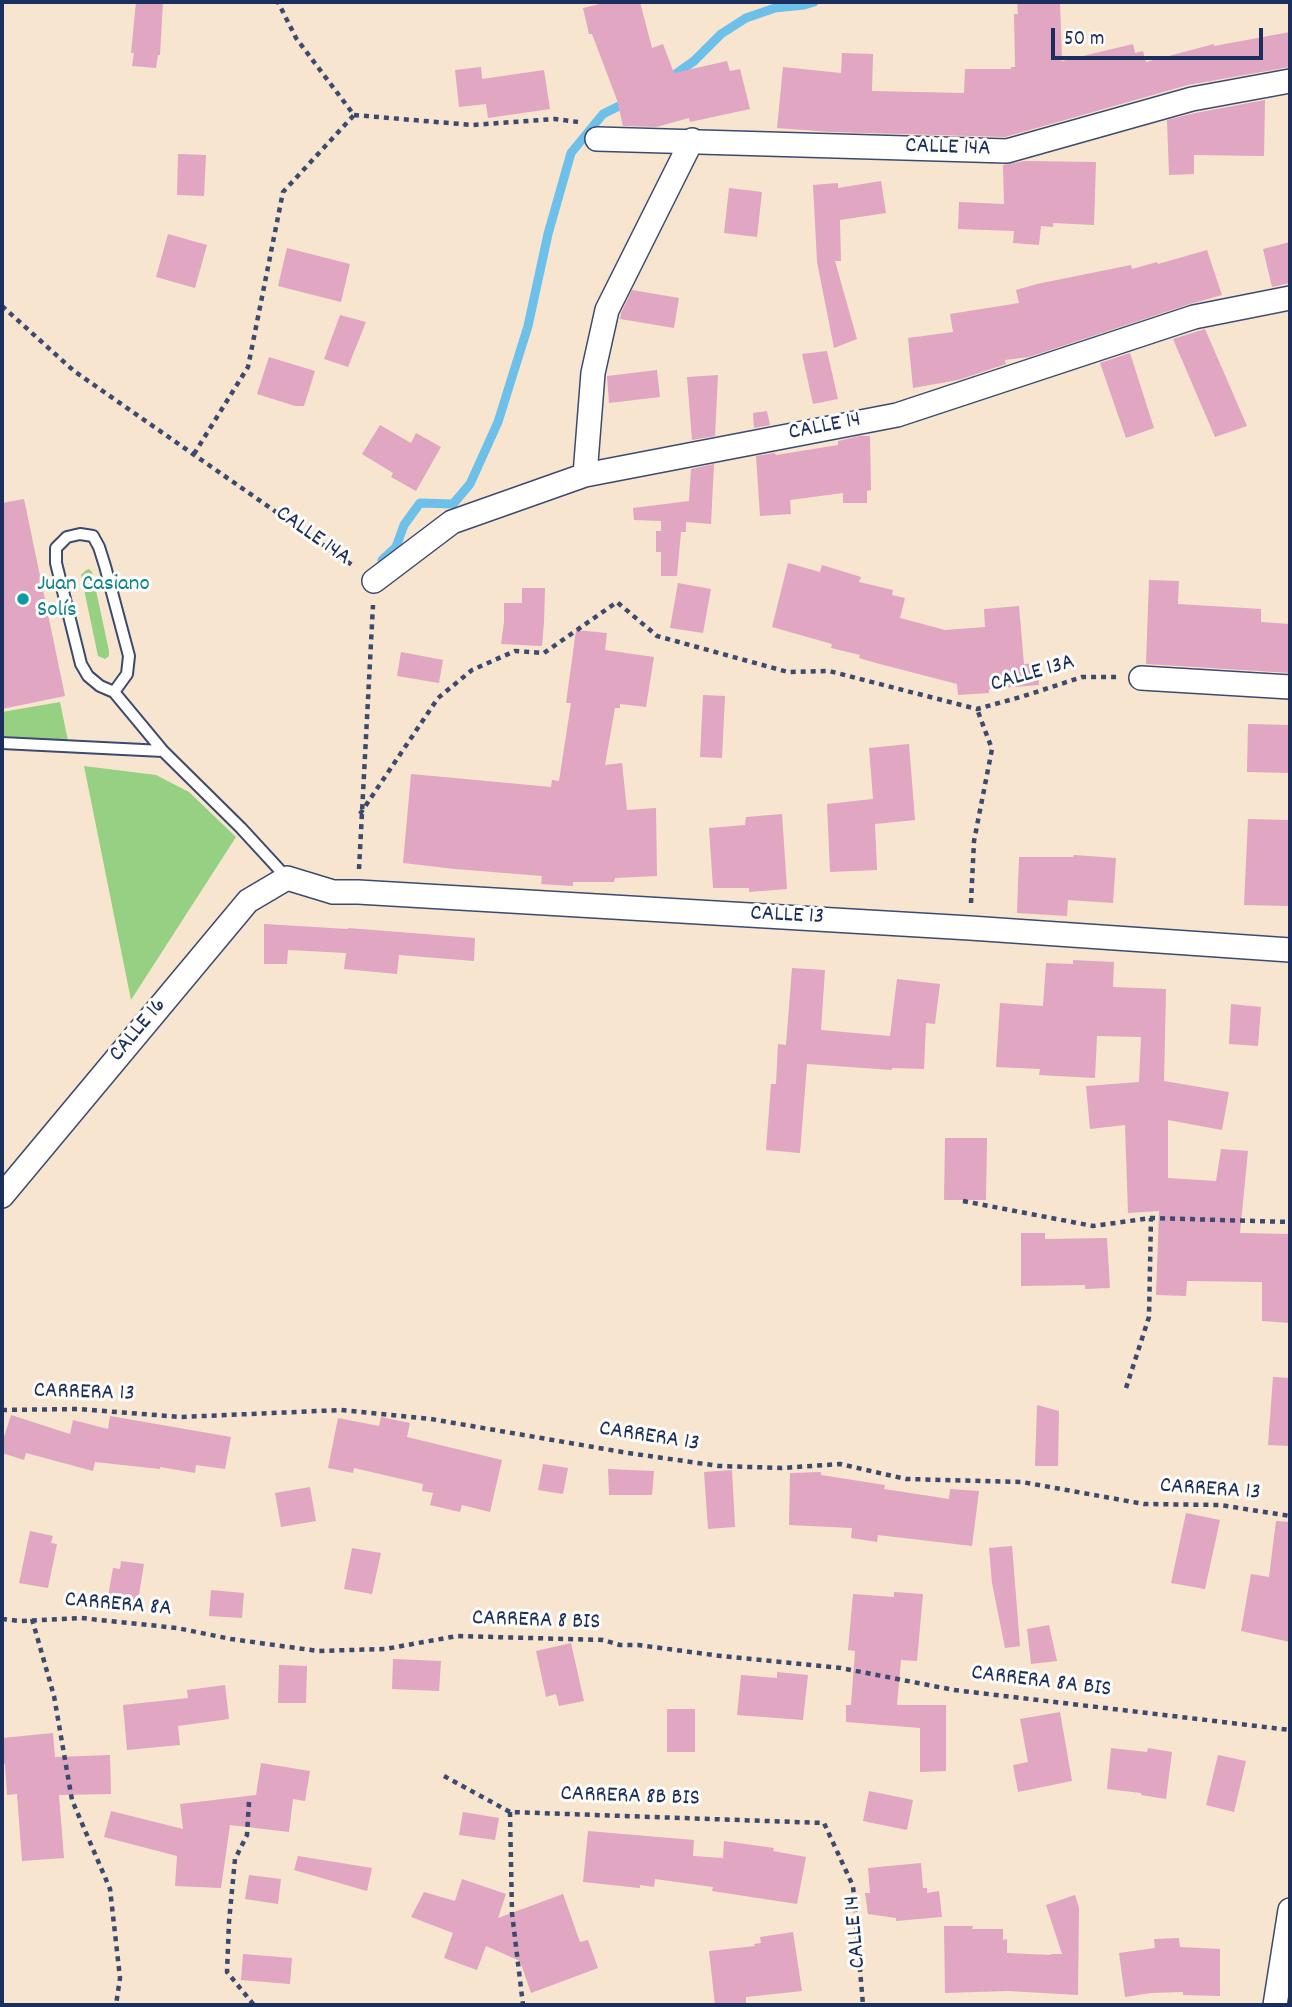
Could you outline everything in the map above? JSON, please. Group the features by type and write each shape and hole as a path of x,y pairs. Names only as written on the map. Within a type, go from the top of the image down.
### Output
{"street":[{"name":"CALLE 14A","path":"597,139 1007,150 1192,99 1290,81"},
{"path":"585,475 593,373 607,310 692,140"},
{"name":"CALLE 14","path":"374,581 452,522 585,475 897,415 1194,317 1290,298"},
{"path":"1141,678 1290,687"},
{"name":"CALLE 13","path":"287,878 333,892 970,928 1290,950"},
{"name":"CALLE 16","path":"2,1196 248,901 287,878"},
{"path":"1275,2005 1290,1910"}],"lane":[{"path":"114,692 127,674 129,656 102,556 93,536 80,534 67,537 56,548 56,563 81,664 88,676 100,686 114,692 163,751 287,878"},
{"path":"2,743 163,751"}],"path":[{"path":"278,2 296,37 354,115 472,125 555,119 580,122"},
{"path":"194,454 248,367 283,192 354,115"},
{"name":"CALLE 14A","path":"2,306 74,371 374,581 358,892"},
{"path":"360,814 438,698 472,670 515,651 544,653 617,601 657,635 788,672 829,671 976,709 992,749 974,841 970,928"},
{"name":"CALLE 13A","path":"976,709 1082,677 1141,678"},
{"path":"963,1202 1093,1226 1151,1218 1290,1222"},
{"path":"1126,1388 1149,1317 1151,1218"},
{"name":"CARRERA 13","path":"2,1410 78,1409 181,1417 341,1410 431,1419 719,1466 782,1468 840,1464 906,1479 1022,1482 1144,1504 1220,1505 1290,1516"},
{"name":"CARRERA 8A","path":"2,1619 20,1621 81,1618 177,1628 231,1639"},
{"path":"32,1619 54,1696 72,1800 110,1889 120,1978 116,2005"},
{"name":"CARRERA 8 BIS","path":"231,1639 318,1651 385,1649 457,1636 603,1640 620,1645 841,1668"},
{"name":"CARRERA 8A BIS","path":"841,1668 954,1690 1290,1730"},
{"name":"CARRERA 8B BIS","path":"444,1776 510,1812 824,1823"},
{"path":"249,1802 247,1835 234,1859 227,1972 254,2005"},
{"path":"510,1812 512,1913 523,2005"},
{"name":"CALLE 14","path":"824,1823 853,1886 863,2005"}],"green space":[{"path":"89,569 92,572 109,651 109,656 105,659 98,656 81,575"},
{"path":"60,702 68,741 2,736 2,712"},
{"path":"84,766 156,775 189,792 236,837 131,1000"}],"building":[{"path":"136,2 163,2 160,55 156,68 132,66"},
{"path":"608,2 640,2 652,48 663,44 674,73 727,61 730,71 740,69 750,109 690,122 689,118 656,127 623,126 617,100 592,34 589,34 583,8"},
{"path":"1017,2 1060,2 1062,61 1133,44 1135,53 1143,51 1146,62 1214,44 1290,32 1290,67 1188,85 1005,137 777,128 783,67 841,73 842,53 873,54 872,91 964,93 965,69 1015,67 1014,14 1018,14"},
{"path":"481,67 482,79 544,70 550,109 488,118 486,104 459,107 455,70"},
{"path":"1265,100 1264,156 1194,155 1194,174 1169,175 1167,120"},
{"path":"178,154 206,155 204,196 177,195"},
{"path":"1024,161 1096,162 1094,225 1053,223 1053,227 1041,226 1039,245 1013,243 1014,231 958,229 959,202 1004,204 1003,165"},
{"path":"881,181 886,213 840,220 841,261 835,261 857,339 834,348 817,262 813,185 838,183 838,188"},
{"path":"729,188 762,192 757,237 724,233"},
{"path":"168,234 207,245 195,288 156,277"},
{"path":"1290,242 1290,283 1272,287 1263,249"},
{"path":"287,248 350,264 341,302 278,286"},
{"path":"1207,250 1222,295 1029,357 1005,360 1006,364 958,380 913,388 908,338 953,332 950,314 1019,303 1016,290 1037,284 1131,265 1132,269 1157,262 1158,264"},
{"path":"632,290 679,298 674,328 620,319"},
{"path":"340,315 366,322 348,367 324,359"},
{"path":"1205,329 1247,426 1215,437 1173,339"},
{"path":"827,351 838,399 813,404 802,354"},
{"path":"1130,353 1154,428 1126,438 1100,363"},
{"path":"269,357 315,371 304,406 295,406 257,394"},
{"path":"657,370 660,397 609,403 607,376"},
{"path":"718,375 715,436 692,440 687,377"},
{"path":"767,411 770,425 754,428 753,413"},
{"path":"380,425 411,443 416,433 441,447 416,491 391,477 393,473 362,454"},
{"path":"870,436 871,490 867,491 867,503 843,503 843,493 790,500 791,514 760,516 756,456 838,445 838,441"},
{"path":"714,464 711,524 686,522 686,532 681,532 677,576 661,576 661,552 656,552 656,531 661,531 661,521 634,520 633,508 689,501 691,469"},
{"name":"Juan Casiano Solís","path":"24,499 65,696 2,709 2,503"},
{"path":"788,563 820,572 822,565 861,577 859,582 893,590 892,595 905,598 900,618 945,630 985,627 984,609 1019,606 1024,664 1038,663 1039,685 989,689 989,693 958,695 957,684 859,658 860,655 831,648 832,644 772,627"},
{"path":"1149,580 1179,581 1178,604 1261,609 1261,622 1290,624 1290,673 1146,664"},
{"path":"678,583 711,589 703,633 670,628"},
{"path":"522,588 545,588 542,646 501,644 504,603 522,603"},
{"path":"576,630 607,633 605,650 654,657 646,707 620,704 620,708 615,708 605,765 622,763 627,810 656,808 657,876 615,878 614,882 573,882 573,886 541,884 542,876 403,863 411,774 551,787 552,780 559,781 571,703 566,703"},
{"path":"401,652 443,660 439,683 397,676"},
{"path":"703,695 725,696 722,758 700,757"},
{"path":"1248,724 1290,725 1290,773 1247,772"},
{"path":"909,744 915,820 875,824 877,870 830,872 827,804 873,799 869,748"},
{"path":"782,814 787,889 749,892 749,888 713,888 709,828 745,825 746,817"},
{"path":"1248,819 1290,820 1290,906 1244,905"},
{"path":"1074,855 1116,858 1113,903 1068,900 1067,916 1017,913 1019,857"},
{"path":"264,924 475,938 474,961 399,955 397,974 344,969 346,953 288,950 287,964 264,964"},
{"path":"1073,960 1114,962 1113,987 1166,989 1164,1081 1229,1092 1222,1130 1168,1120 1168,1178 1216,1181 1221,1149 1248,1151 1240,1233 1290,1234 1290,1323 1262,1321 1262,1282 1187,1281 1186,1296 1156,1295 1159,1211 1128,1213 1125,1125 1090,1129 1086,1086 1139,1082 1141,1037 1097,1036 1095,1078 1039,1075 1040,1069 996,1067 1000,1003 1043,1006 1046,963 1073,964"},
{"path":"792,968 825,970 821,1030 890,1036 897,979 940,984 935,1024 926,1023 924,1069 892,1070 807,1064 800,1153 766,1150 771,1084 776,1084 778,1044 786,1045"},
{"path":"1231,1004 1261,1007 1258,1046 1229,1044"},
{"path":"945,1138 987,1138 986,1200 944,1200"},
{"path":"1021,1233 1045,1233 1045,1239 1107,1238 1110,1288 1085,1289 1085,1285 1021,1286"},
{"path":"1273,1377 1290,1378 1290,1446 1268,1445"},
{"path":"1037,1405 1059,1411 1058,1466 1035,1466"},
{"path":"11,1415 70,1434 73,1420 108,1429 110,1416 231,1437 225,1469 196,1465 195,1473 160,1467 95,1462 93,1471 26,1453 24,1460 2,1453 2,1443"},
{"path":"381,1417 410,1423 407,1437 502,1460 490,1512 462,1505 460,1512 430,1505 433,1493 422,1491 423,1484 354,1468 353,1473 328,1468 338,1418 379,1426"},
{"path":"543,1464 568,1468 563,1494 538,1490"},
{"path":"608,1469 654,1471 652,1495 609,1495"},
{"path":"732,1470 735,1527 708,1529 704,1472"},
{"path":"821,1472 821,1475 885,1485 884,1489 949,1499 950,1489 979,1491 972,1546 878,1535 877,1542 851,1538 852,1528 789,1525 790,1473"},
{"path":"310,1487 316,1521 281,1527 275,1493"},
{"path":"1186,1513 1220,1520 1205,1589 1171,1583"},
{"path":"1276,1521 1290,1522 1290,1642 1241,1631 1251,1574 1269,1577"},
{"path":"30,1531 53,1536 51,1543 57,1544 48,1588 19,1583"},
{"path":"1012,1546 1020,1646 1005,1648 992,1583 989,1548"},
{"path":"352,1548 381,1553 372,1594 344,1589"},
{"path":"121,1561 144,1564 137,1607 107,1602 113,1568 120,1569"},
{"path":"211,1590 244,1593 242,1618 209,1616"},
{"path":"894,1592 923,1594 917,1661 901,1660 897,1705 946,1705 946,1771 920,1772 920,1728 846,1722 846,1705 851,1705 855,1651 848,1650 853,1594 894,1597"},
{"path":"1049,1625 1057,1661 1031,1664 1027,1629"},
{"path":"571,1643 584,1701 559,1706 556,1694 546,1697 536,1651"},
{"path":"393,1659 441,1661 439,1691 392,1689"},
{"path":"279,1665 307,1666 306,1703 278,1703"},
{"path":"777,1672 808,1675 803,1720 737,1715 741,1675 777,1678"},
{"path":"225,1685 229,1719 178,1726 180,1745 127,1750 123,1705 188,1698 187,1690"},
{"path":"667,1709 695,1709 695,1752 667,1752"},
{"path":"1060,1712 1072,1781 1018,1792 1013,1765 1028,1762 1020,1719"},
{"path":"53,1733 55,1757 110,1755 111,1794 59,1795 64,1858 22,1861 17,1794 7,1795 5,1764 2,1764 2,1738"},
{"path":"1111,1748 1147,1752 1148,1748 1172,1752 1166,1799 1107,1789"},
{"path":"1218,1755 1246,1761 1234,1812 1206,1805"},
{"path":"261,1763 310,1771 305,1801 293,1799 289,1832 230,1825 221,1888 175,1886 177,1856 104,1837 111,1811 183,1829 180,1804 256,1795"},
{"path":"869,1791 913,1800 907,1830 863,1821"},
{"path":"463,1812 499,1818 495,1840 459,1835"},
{"path":"588,1831 694,1840 693,1856 723,1858 724,1841 774,1848 773,1851 806,1857 797,1904 712,1891 713,1887 655,1879 654,1887 640,1885 640,1888 583,1882"},
{"path":"298,1856 372,1868 367,1891 294,1870"},
{"path":"921,1863 923,1888 927,1888 927,1893 939,1891 942,1917 896,1921 896,1918 868,1914 865,1893 870,1893 868,1868"},
{"path":"249,1875 281,1879 278,1904 245,1899"},
{"path":"462,1879 506,1894 498,1918 563,1894 580,1942 588,1940 598,1968 531,1993 520,1961 486,1946 477,1970 444,1958 453,1933 411,1917 424,1892 455,1901"},
{"path":"1075,1895 1079,1908 1078,1995 1008,1991 945,1993 944,1926 1003,1929 1003,1940 1007,1939 1007,1953 1062,1954 1046,1905"},
{"path":"793,1932 802,1991 746,1997 746,2003 715,2005 709,1951 755,1946 754,1944 761,1943 760,1937"},
{"path":"1179,1938 1180,1947 1220,1949 1220,1996 1183,1995 1183,1992 1125,1997 1119,1953 1155,1948 1154,1939"},
{"path":"243,1954 292,1958 290,1984 241,1980"}],"waterway":[{"path":"670,78 694,61 721,34 746,18 775,8 814,2"},
{"path":"382,560 396,547 404,525 420,503 453,504 470,484 498,422 528,326 548,234 571,153 603,114 627,102"}],"place":[{"name":"Juan Casiano Solís","path":"23,599"}]}
